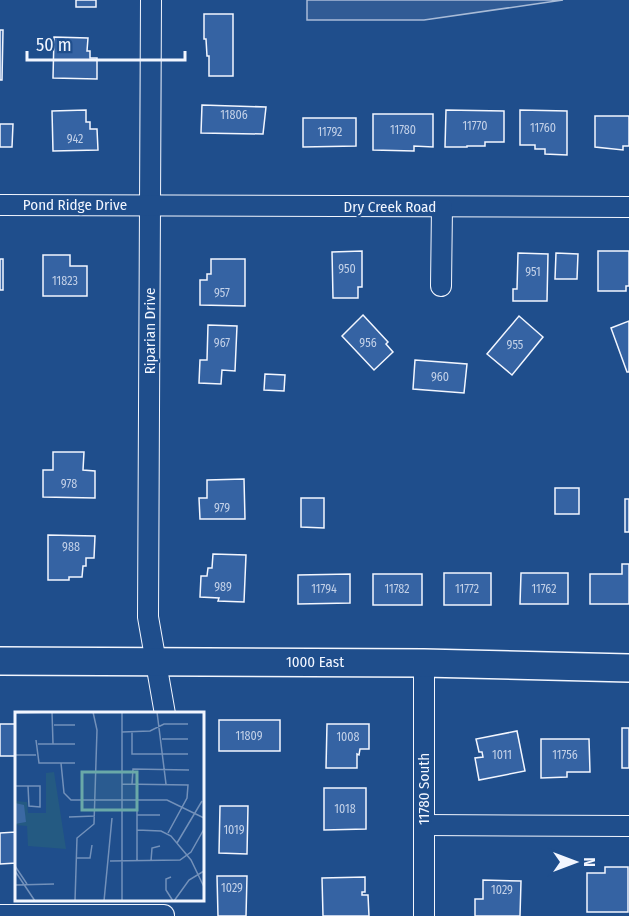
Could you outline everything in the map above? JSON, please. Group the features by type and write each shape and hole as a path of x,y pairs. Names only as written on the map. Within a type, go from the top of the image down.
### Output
{"street":[{"name":"Riparian Drive","path":"151,0 148,617 165,712"},
{"name":"Pond Ridge Drive","path":"0,204 151,205"},
{"name":"Dry Creek Road","path":"151,205 629,207"},
{"path":"441,286 442,207"},
{"name":"1000 East","path":"0,661 424,663 629,668"},
{"name":"11780 South","path":"424,663 424,916"},
{"path":"424,825 629,826"},
{"path":"0,915 164,910"}],"shaded area":[{"path":"307,0 563,0 424,20 307,20"}],"building":[{"path":"76,0 96,0 96,7 76,7"},
{"path":"204,14 233,14 233,76 209,76 209,56 207,56 206,39 204,39"},
{"path":"0,30 3,30 2,80 0,80"},
{"path":"54,37 88,38 87,51 90,51 90,58 97,58 97,79 53,78"},
{"path":"202,105 266,107 263,134 201,133"},
{"path":"86,110 86,122 90,122 90,129 97,129 98,150 53,151 52,111"},
{"path":"446,110 504,111 504,142 485,142 485,146 445,147"},
{"path":"520,110 567,111 567,155 545,154 545,149 535,149 535,145 520,145"},
{"path":"373,114 433,114 433,147 414,146 414,151 373,150"},
{"path":"595,116 629,116 629,146 623,146 623,150 595,147"},
{"path":"303,118 356,118 356,146 303,147"},
{"path":"0,124 13,124 12,147 0,147"},
{"path":"362,251 362,287 358,287 358,298 333,298 332,252"},
{"path":"598,251 629,251 629,286 626,286 626,291 598,291"},
{"path":"518,253 548,254 547,301 513,301 513,289 517,289"},
{"path":"556,253 578,254 577,279 555,279"},
{"path":"43,255 70,255 70,266 87,266 87,296 43,296"},
{"path":"0,259 3,259 3,290 0,290"},
{"path":"211,259 245,259 245,306 200,305 200,280 207,280 207,274 211,274"},
{"path":"363,315 388,342 386,344 393,352 374,370 342,336"},
{"path":"519,316 543,337 512,375 487,354"},
{"path":"629,321 629,372 627,372 611,328"},
{"path":"208,325 237,326 235,371 222,370 221,384 199,383 200,360 207,360"},
{"path":"415,360 467,364 464,393 413,389"},
{"path":"265,374 285,375 284,391 264,390"},
{"path":"53,452 84,452 83,470 95,471 95,498 43,497 43,470 53,470"},
{"path":"244,479 245,519 200,519 199,498 207,498 207,480"},
{"path":"555,488 579,488 579,514 555,514"},
{"path":"301,498 324,498 324,528 301,527"},
{"path":"625,499 629,499 629,532 625,532"},
{"path":"48,535 95,536 94,558 86,558 82,577 69,577 69,580 48,580"},
{"path":"213,554 246,555 244,602 218,601 219,598 200,597 201,576 207,576 208,568 212,568"},
{"path":"622,564 629,564 629,604 590,604 590,574 622,574"},
{"path":"444,573 491,573 491,605 444,605"},
{"path":"521,573 568,573 568,604 520,604"},
{"path":"350,574 350,603 298,604 298,575"},
{"path":"373,574 422,574 422,605 373,605"},
{"path":"219,720 280,720 280,751 219,751"},
{"path":"0,724 15,724 15,756 0,756"},
{"path":"327,724 369,724 369,749 360,749 359,755 357,754 357,768 326,768"},
{"path":"622,728 629,728 629,768 622,768"},
{"path":"517,731 525,771 479,780 475,758 483,757 482,752 479,752 476,739"},
{"path":"541,739 589,739 590,772 567,772 567,777 541,778"},
{"path":"324,788 366,788 366,829 324,830"},
{"path":"220,806 248,806 247,854 219,853"},
{"path":"15,832 15,863 0,864 0,833"},
{"path":"605,867 628,867 628,912 587,912 587,873 605,873"},
{"path":"217,876 247,876 246,916 218,916"},
{"path":"365,877 365,892 362,892 362,895 368,895 369,916 323,916 322,878"},
{"path":"483,880 521,881 520,916 475,916 475,899 483,899"}]}
